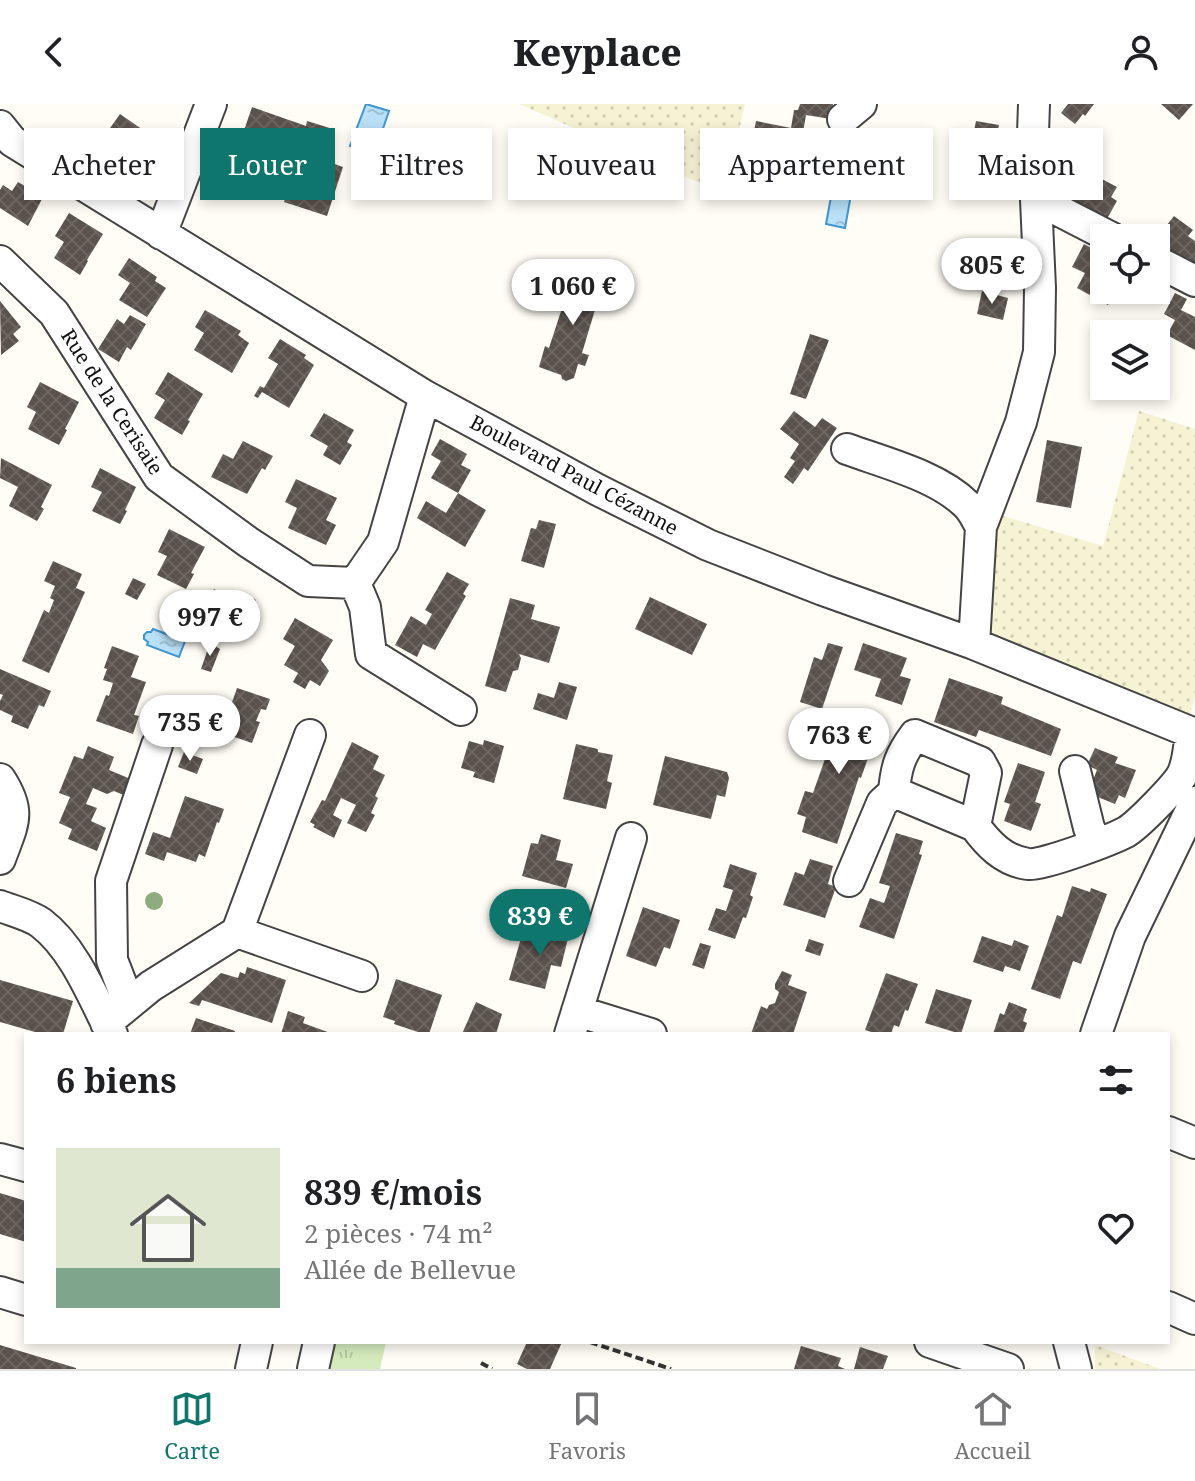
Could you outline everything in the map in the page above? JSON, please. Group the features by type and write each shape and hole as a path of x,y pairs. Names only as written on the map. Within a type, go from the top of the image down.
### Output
{"street":[{"path":"161,234 211,104"},
{"path":"974,644 981,527 1021,422 1039,352 1034,104"},
{"name":"Boulevard Paul Cézanne","path":"0,126 12,141 425,396 598,490 708,545 974,644 1193,734"},
{"path":"1037,206 1048,205 1090,227"},
{"name":"Rue de la Cerisaie","path":"0,261 54,313 159,477 308,581 355,583"},
{"path":"1170,268 1195,281"},
{"path":"425,396 383,542 355,583 365,607 371,654 461,710"},
{"path":"847,449 948,489 969,507 981,527"},
{"path":"894,792 975,826 986,841 1005,857 1029,865 1097,844 1127,832 1142,821 1182,774 1193,734"},
{"path":"116,1021 151,986 237,932 310,735"},
{"path":"849,881 882,803 894,792 895,770 915,735 980,762 986,773 975,826"},
{"path":"116,1021 111,881 157,745"},
{"path":"1075,771 1089,828 1097,844"},
{"path":"0,779 14,807 14,820 0,859"},
{"path":"1097,1032 1130,936 1195,802"},
{"path":"631,838 574,1023 637,1032"},
{"path":"0,906 38,921 57,937 116,1021"},
{"path":"237,932 362,976"},
{"path":"1170,1133 1195,1143"},
{"path":"0,1159 24,1165"},
{"path":"0,1292 24,1299"},
{"path":"251,1369 257,1344"},
{"path":"313,1369 319,1344"},
{"path":"936,1344 1008,1369"},
{"path":"1070,1344 1076,1369"}],"path":[{"path":"596,1344 671,1369"},
{"path":"481,1363 492,1369"}],"shaded area":[{"path":"519,104 745,104 740,128 700,128 700,183 684,176 684,128 574,128"},
{"path":"1139,411 1195,429 1195,696 1188,724 987,636 1000,515 1103,546"},
{"path":"1095,1345 1160,1369 1095,1369"}],"green space":[{"path":"331,1344 386,1344 380,1369 325,1369"}],"water":[{"path":"366,104 389,111 383,128 357,128"},
{"path":"830,200 850,200 845,228 826,224"},
{"path":"153,629 185,641 179,657 147,645 144,635"}],"building":[{"path":"800,104 833,104 831,119 806,115 804,128 791,128 794,110 798,110"},
{"path":"1068,104 1094,104 1075,124 1061,113"},
{"path":"1161,104 1193,104 1179,120"},
{"path":"252,107 306,126 307,121 330,128 245,128"},
{"path":"120,114 140,128 110,128"},
{"path":"756,121 791,128 755,128"},
{"path":"976,121 999,125 998,128 975,128"},
{"path":"335,164 343,167 335,192"},
{"path":"1103,180 1117,187 1111,197 1117,201 1104,224 1070,206 1073,200 1103,200"},
{"path":"18,182 24,186 24,200 41,200 28,226 0,208 3,185 12,191"},
{"path":"285,200 332,200 327,216"},
{"path":"69,213 103,234 80,275 54,258 64,242 55,236"},
{"path":"1174,216 1193,230 1188,236 1195,241 1195,265 1170,256 1168,224"},
{"path":"1084,244 1090,247 1090,295 1077,288 1085,273 1072,267"},
{"path":"129,258 157,277 155,281 166,288 147,317 119,300 130,283 118,275"},
{"path":"574,271 604,280 582,353 589,355 585,366 578,364 574,378 566,381 561,375 539,367 545,346 549,348"},
{"path":"982,291 1008,298 1003,320 977,314"},
{"path":"1175,293 1187,299 1181,310 1195,317 1195,350 1170,337 1175,320 1164,314"},
{"path":"0,301 21,327 13,334 19,341 1,355"},
{"path":"205,310 241,331 238,335 249,343 232,373 194,350 204,333 195,327"},
{"path":"130,315 146,324 131,350 127,347 119,362 98,349 117,319 124,324"},
{"path":"810,334 829,340 806,399 790,394"},
{"path":"280,339 306,355 304,358 314,365 289,408 262,392 258,398 254,396 260,386 264,388 278,364 268,358"},
{"path":"168,372 203,394 182,435 154,418 165,400 155,394"},
{"path":"40,382 79,402 59,445 28,429 36,412 27,407"},
{"path":"794,411 815,427 822,418 837,428 808,471 804,468 793,484 784,477 795,461 790,458 799,444 780,429"},
{"path":"324,413 354,430 347,442 352,445 340,465 323,455 328,446 310,436"},
{"path":"440,439 467,454 461,465 471,470 458,493 431,478 441,461 431,455"},
{"path":"1047,440 1082,447 1071,508 1036,502"},
{"path":"243,441 273,456 247,494 211,477 223,454 233,459"},
{"path":"1,458 52,485 37,521 9,506 18,487 0,478"},
{"path":"100,468 136,487 120,524 92,511 102,492 91,487"},
{"path":"296,479 337,498 326,520 336,525 326,545 288,528 297,508 285,502"},
{"path":"458,493 486,510 465,547 417,518 426,501 446,513"},
{"path":"539,520 556,524 544,568 521,561 531,528 536,529"},
{"path":"169,529 205,547 186,589 157,575 167,556 158,552"},
{"path":"53,561 82,574 76,588 85,592 49,673 22,661 44,610 49,613 54,600 50,598 55,586 44,581"},
{"path":"447,572 469,584 463,594 466,596 435,650 423,644 417,657 395,645 411,616 426,625 432,614 425,610"},
{"path":"133,578 146,584 137,600 125,594"},
{"path":"214,589 234,600 240,591 256,600 232,635 198,616"},
{"path":"650,597 707,624 692,655 635,629"},
{"path":"510,598 535,605 531,619 560,627 549,663 519,654 518,670 513,671 506,692 485,686"},
{"path":"295,618 333,640 321,660 329,671 320,686 310,680 305,689 293,682 298,673 284,665 295,646 283,639"},
{"path":"210,643 220,649 211,672 201,669"},
{"path":"828,643 843,647 822,709 800,702 814,657 822,660"},
{"path":"863,643 907,658 900,676 911,679 902,705 875,696 881,679 854,670"},
{"path":"112,646 139,656 131,677 146,682 134,715 139,716 133,734 96,721 113,683 103,680"},
{"path":"0,669 51,691 44,707 39,705 28,729 11,722 13,716 0,710 3,695 0,694"},
{"path":"949,678 1003,697 1001,704 1061,729 1051,756 979,730 976,737 934,722"},
{"path":"559,682 577,687 567,720 533,709 538,693 554,698"},
{"path":"237,688 270,699 266,710 261,709 256,721 260,722 252,743 223,733 219,744 205,739 216,706 229,711"},
{"path":"843,708 881,721 837,844 802,832 806,817 797,814 805,791 813,793"},
{"path":"484,740 504,746 494,783 473,777 475,772 461,768 469,741 483,745"},
{"path":"352,742 379,756 373,769 385,775 375,796 378,798 371,813 375,815 366,832 347,823 356,805 341,798 333,815 342,820 334,838 313,827 315,825 310,822 322,800 325,801"},
{"path":"576,744 613,755 607,781 612,783 606,809 563,799"},
{"path":"88,746 114,757 109,770 133,780 126,796 114,791 107,794 93,788 86,804 97,808 91,821 106,828 97,851 68,839 72,829 59,823 70,797 59,793 74,756 83,759"},
{"path":"1095,748 1118,757 1115,763 1136,770 1125,798 1119,795 1115,804 1088,793 1097,770 1087,765"},
{"path":"184,752 203,759 197,774 178,767"},
{"path":"665,756 727,772 729,778 725,797 717,795 711,819 653,805"},
{"path":"1018,763 1045,772 1035,802 1041,804 1031,831 1004,821 1010,804 1004,802"},
{"path":"185,796 224,809 205,857 199,854 196,862 167,852 164,861 145,854 153,832 170,838"},
{"path":"896,833 923,841 919,854 922,855 894,939 859,927 870,898 884,903 890,886 879,883"},
{"path":"541,834 561,840 556,860 573,864 566,888 522,876 531,843 538,844"},
{"path":"810,859 833,866 828,884 836,887 825,918 783,905 795,872 804,875"},
{"path":"730,864 757,873 746,918 743,917 735,939 708,930 716,908 726,911 733,890 723,887"},
{"path":"1072,886 1107,894 1081,964 1073,961 1060,999 1031,989 1057,915 1062,917"},
{"path":"643,907 680,920 670,949 664,947 656,967 626,956"},
{"path":"544,924 570,930 561,967 551,965 545,989 509,980 521,938 539,942"},
{"path":"982,936 1012,946 1014,940 1029,946 1020,971 1005,966 1003,972 973,962"},
{"path":"809,939 824,944 820,956 805,951"},
{"path":"700,943 711,946 704,969 692,965"},
{"path":"247,967 286,980 272,1023 202,1000 199,1006 189,1003 221,973 238,978 240,972 245,974"},
{"path":"782,971 792,975 788,985 807,992 794,1032 752,1032 761,1006 767,1009 775,1003 779,992 775,984"},
{"path":"886,973 918,984 899,1027 894,1025 892,1032 865,1030"},
{"path":"396,979 442,995 430,1032 418,1032 383,1017"},
{"path":"0,980 73,1001 64,1032 35,1032 0,1022"},
{"path":"936,989 972,1000 962,1032 925,1023"},
{"path":"476,1002 502,1014 497,1032 463,1032"},
{"path":"1009,1002 1027,1009 1024,1032 994,1032 1000,1013 1004,1015"},
{"path":"288,1011 305,1017 303,1023 328,1032 282,1032"},
{"path":"196,1018 235,1031 235,1032 191,1032"},
{"path":"0,1193 24,1200 24,1241 0,1234"},
{"path":"526,1344 561,1344 550,1369 527,1369 517,1364"},
{"path":"0,1345 76,1368 76,1369 0,1369"},
{"path":"801,1346 841,1358 838,1366 845,1369 794,1369"},
{"path":"860,1347 888,1356 883,1369 854,1369"}]}
